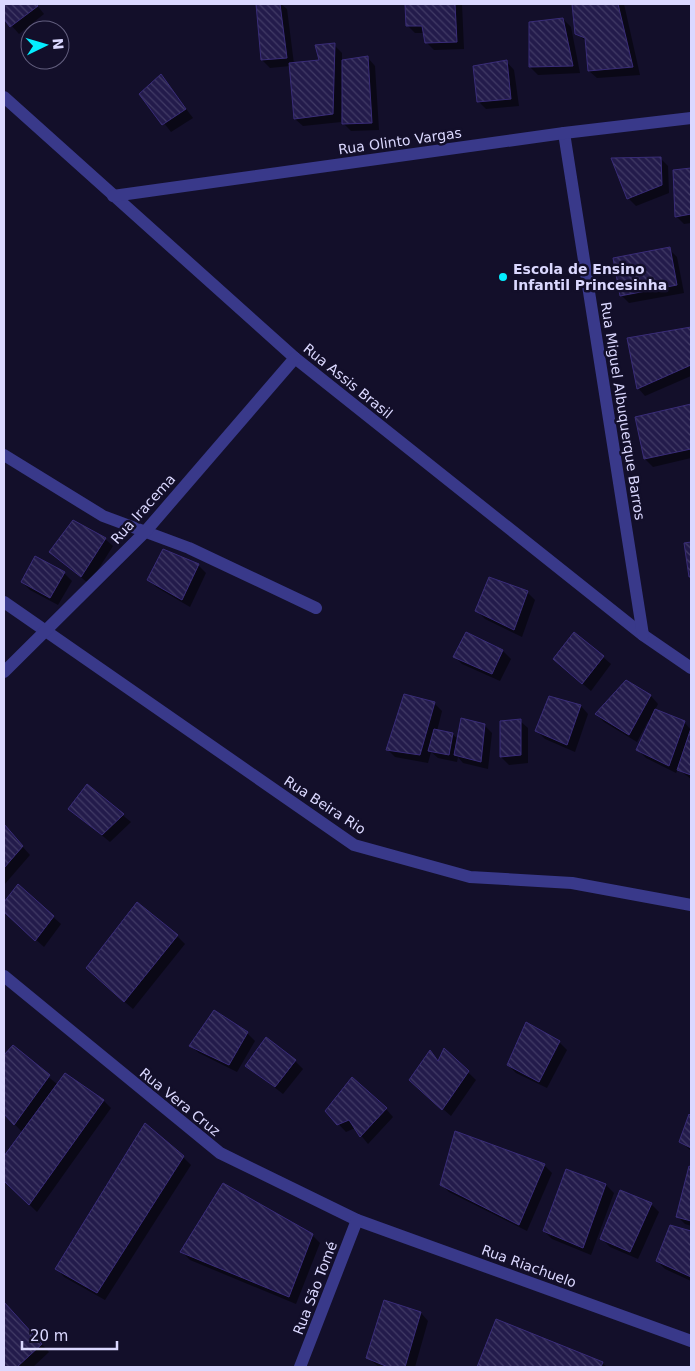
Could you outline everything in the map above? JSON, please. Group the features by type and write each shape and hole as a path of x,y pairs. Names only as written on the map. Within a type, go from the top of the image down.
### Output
{"street":[{"name":"Rua Assis Brasil","path":"4,97 295,358 643,635 691,668"},
{"name":"Rua Olinto Vargas","path":"114,196 564,133 691,118"},
{"name":"Rua Miguel Albuquerque Barros","path":"564,133 643,635"},
{"name":"Rua Iracema","path":"4,672 144,532 295,358"},
{"path":"4,455 103,516 190,548 316,608"},
{"name":"Rua Beira Rio","path":"4,602 354,845 470,877 572,883 691,905"},
{"name":"Rua Vera Cruz","path":"4,976 220,1153 358,1220"},
{"name":"Rua Riachuelo","path":"358,1220 691,1341"},
{"name":"Rua São Tomé","path":"300,1367 358,1220"}],"building":[{"path":"4,4 36,4 38,6 10,27 4,19"},
{"path":"256,4 280,4 287,58 261,60"},
{"path":"405,4 455,4 457,42 425,43 422,26 406,26"},
{"path":"572,4 618,4 633,67 588,71 585,38 575,34"},
{"path":"563,18 573,66 529,67 529,22"},
{"path":"335,43 333,114 294,119 289,63 319,60 315,45"},
{"path":"368,56 372,123 342,124 342,60"},
{"path":"507,60 511,99 477,102 473,66"},
{"path":"161,74 186,109 162,125 139,94"},
{"path":"661,157 662,185 627,199 611,158"},
{"path":"691,168 691,214 675,217 673,170"},
{"path":"670,247 677,285 620,296 613,258"},
{"path":"691,327 691,365 637,389 627,338"},
{"path":"691,404 691,449 644,459 635,417"},
{"path":"73,520 106,538 81,577 49,552"},
{"path":"691,542 691,577 689,577 684,543"},
{"path":"163,549 199,564 182,600 147,580"},
{"path":"35,556 65,572 50,598 21,582"},
{"path":"489,577 528,591 514,630 475,611"},
{"path":"466,632 503,650 492,674 453,657"},
{"path":"574,632 604,656 582,684 553,659"},
{"path":"626,680 651,695 629,735 595,714"},
{"path":"404,694 435,702 420,755 386,750"},
{"path":"549,696 581,705 567,745 535,731"},
{"path":"655,709 685,721 669,766 636,750"},
{"path":"461,718 485,724 481,762 454,755"},
{"path":"521,719 521,755 500,757 500,721"},
{"path":"691,728 691,775 677,770"},
{"path":"434,729 453,733 449,755 428,751"},
{"path":"87,784 124,814 102,835 68,809"},
{"path":"4,824 23,846 4,868"},
{"path":"18,884 54,916 35,941 4,912 4,902"},
{"path":"137,902 178,935 124,1002 86,968"},
{"path":"214,1010 248,1032 229,1065 189,1046"},
{"path":"526,1022 560,1041 539,1082 507,1065"},
{"path":"266,1037 296,1060 275,1087 245,1066"},
{"path":"13,1045 50,1075 14,1125 4,1114 4,1055"},
{"path":"444,1048 469,1071 442,1110 409,1080 430,1050 438,1061"},
{"path":"65,1073 104,1100 29,1205 4,1181 4,1156"},
{"path":"352,1077 387,1108 360,1137 349,1120 337,1125 325,1111"},
{"path":"689,1114 691,1116 691,1148 679,1142"},
{"path":"145,1123 184,1156 97,1293 55,1269"},
{"path":"455,1131 545,1164 519,1225 440,1185"},
{"path":"689,1166 691,1167 691,1221 676,1217"},
{"path":"566,1169 606,1184 583,1248 543,1231"},
{"path":"223,1183 313,1234 289,1297 180,1252"},
{"path":"620,1190 652,1203 630,1252 600,1239"},
{"path":"670,1225 691,1231 691,1277 656,1261"},
{"path":"384,1300 421,1312 405,1367 388,1367 366,1358"},
{"path":"4,1302 42,1344 17,1367 4,1367"},
{"path":"496,1319 603,1362 601,1367 477,1367"}],"place":[{"name":"Escola de Ensino Infantil Princesinha","path":"503,277"}]}
